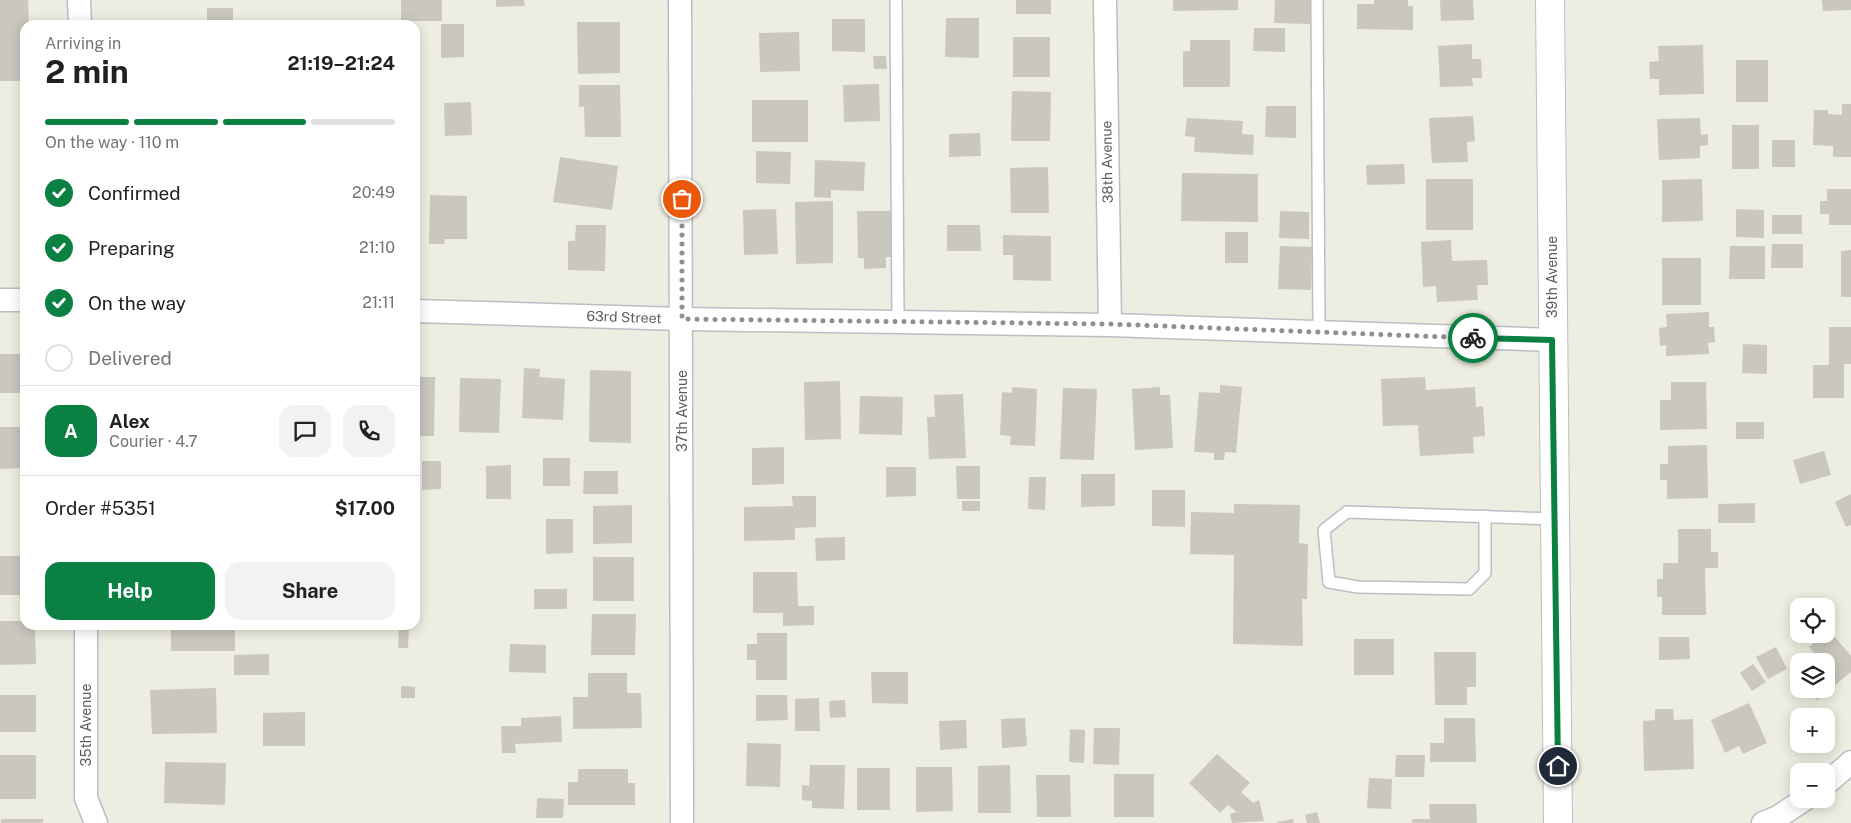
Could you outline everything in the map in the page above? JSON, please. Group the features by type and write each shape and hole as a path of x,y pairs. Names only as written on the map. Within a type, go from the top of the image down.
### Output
{"main road":[{"name":"39th Avenue","path":"1550,0 1558,823"}],"street":[{"path":"80,0 80,20"},
{"name":"37th Avenue","path":"680,0 682,823"},
{"name":"38th Avenue","path":"1105,0 1110,324"},
{"path":"0,300 20,300"},
{"name":"63rd Street","path":"420,311 682,319 1110,324 1552,340"},
{"name":"35th Avenue","path":"86,630 86,798 96,823"},
{"path":"1835,776 1851,762"},
{"path":"1763,823 1778,817 1792,808"}],"lane":[{"path":"896,0 898,322"},
{"path":"1317,0 1319,332"},
{"path":"1485,516 1485,573 1470,589 1358,587 1330,582 1324,530 1347,512 1485,516 1554,519"}],"building":[{"path":"0,0 28,0 29,20 20,20 20,81 0,81"},
{"path":"401,0 442,0 442,21 401,20"},
{"path":"496,0 524,0 525,6 496,7"},
{"path":"1016,0 1051,0 1051,14 1016,14"},
{"path":"1173,0 1238,0 1238,10 1173,11"},
{"path":"1275,0 1312,0 1312,24 1274,23"},
{"path":"1374,0 1408,0 1408,6 1413,6 1413,30 1357,29 1357,4 1374,4"},
{"path":"1440,0 1473,0 1474,20 1441,21"},
{"path":"1822,0 1851,0 1851,10 1823,11"},
{"path":"207,8 233,8 233,20 207,20"},
{"path":"946,18 979,18 979,58 945,57"},
{"path":"832,19 865,19 865,52 832,51"},
{"path":"577,22 620,22 620,73 578,74"},
{"path":"441,24 464,24 464,57 441,58"},
{"path":"1254,28 1285,28 1285,52 1253,51"},
{"path":"799,32 800,71 760,72 759,33"},
{"path":"1013,37 1050,37 1050,77 1013,77"},
{"path":"1190,40 1230,40 1230,87 1183,87 1183,51 1190,51"},
{"path":"1472,44 1472,59 1481,59 1482,78 1472,78 1473,86 1440,87 1438,46"},
{"path":"1703,45 1704,94 1659,95 1659,79 1650,79 1649,62 1659,61 1658,46"},
{"path":"873,56 886,56 887,69 874,69"},
{"path":"1736,60 1768,60 1768,102 1736,102"},
{"path":"879,84 880,121 844,122 843,85"},
{"path":"579,85 620,85 621,137 585,137 584,106 579,107"},
{"path":"1012,91 1051,92 1050,141 1011,141"},
{"path":"752,100 808,100 808,142 752,142"},
{"path":"471,102 472,135 445,136 444,103"},
{"path":"1842,104 1851,104 1851,157 1833,157 1833,146 1813,145 1814,110 1828,110 1828,114 1842,115"},
{"path":"1266,106 1296,106 1296,138 1265,137"},
{"path":"1473,116 1475,141 1467,142 1468,162 1432,163 1429,118"},
{"path":"1187,118 1243,121 1242,134 1254,135 1253,155 1194,152 1195,137 1185,136"},
{"path":"1700,118 1701,135 1708,134 1708,145 1700,146 1700,158 1659,160 1657,119"},
{"path":"1732,125 1759,125 1759,169 1732,169"},
{"path":"980,133 981,156 949,157 949,134"},
{"path":"1772,140 1795,140 1795,167 1772,167"},
{"path":"756,151 791,152 790,184 756,183"},
{"path":"560,157 618,166 612,210 553,202"},
{"path":"815,160 865,162 864,191 831,190 831,198 814,197"},
{"path":"1404,164 1405,184 1367,185 1366,165"},
{"path":"1048,167 1049,213 1011,213 1010,168"},
{"path":"1182,173 1258,174 1258,222 1181,221"},
{"path":"1426,179 1473,179 1473,230 1426,230"},
{"path":"1702,179 1703,221 1662,222 1662,180"},
{"path":"1827,189 1851,189 1851,225 1829,225 1829,214 1820,214 1820,201 1827,201"},
{"path":"430,195 467,196 467,239 445,239 444,244 429,244"},
{"path":"833,201 833,263 796,264 795,202"},
{"path":"776,209 778,254 744,255 743,210"},
{"path":"1736,209 1764,210 1764,238 1736,237"},
{"path":"857,211 892,211 893,257 886,257 886,268 864,269 864,258 858,258"},
{"path":"1280,211 1309,212 1309,239 1279,238"},
{"path":"1772,215 1802,215 1802,234 1772,234"},
{"path":"576,225 606,225 605,271 568,270 568,241 575,241"},
{"path":"947,225 980,225 981,251 947,251"},
{"path":"1225,232 1248,232 1248,263 1225,263"},
{"path":"1003,235 1051,236 1051,281 1013,280 1013,255 1003,255"},
{"path":"1451,240 1452,261 1487,260 1488,285 1477,285 1478,300 1437,302 1436,286 1423,287 1421,242"},
{"path":"1772,244 1803,244 1803,268 1771,268"},
{"path":"1280,246 1312,247 1311,290 1278,289"},
{"path":"1730,246 1765,246 1765,279 1729,279"},
{"path":"1851,250 1851,297 1841,297 1841,251"},
{"path":"1662,258 1701,258 1701,305 1662,305"},
{"path":"1709,312 1709,327 1714,327 1715,342 1708,343 1709,354 1666,356 1666,345 1660,346 1659,328 1667,327 1666,314"},
{"path":"1829,327 1851,327 1851,364 1844,364 1844,398 1813,398 1813,365 1829,365"},
{"path":"1743,344 1767,345 1767,374 1742,373"},
{"path":"0,354 20,354 20,393 0,393"},
{"path":"524,368 540,369 539,377 565,379 563,420 522,418"},
{"path":"590,370 631,371 631,443 589,442"},
{"path":"420,377 435,377 434,436 420,436"},
{"path":"1425,377 1426,390 1475,387 1476,407 1483,406 1485,436 1473,437 1474,453 1420,456 1418,425 1383,426 1381,379"},
{"path":"460,378 501,379 499,433 459,432"},
{"path":"840,381 841,439 805,440 804,382"},
{"path":"1671,382 1706,382 1707,429 1660,430 1660,400 1671,400"},
{"path":"1220,385 1242,387 1236,453 1225,452 1224,460 1214,460 1214,453 1194,452 1199,392 1220,393"},
{"path":"1012,387 1037,389 1035,446 1010,445 1011,436 1000,435 1002,392 1012,393"},
{"path":"1160,387 1160,395 1170,395 1173,448 1135,450 1132,389"},
{"path":"1063,388 1097,389 1094,460 1060,459"},
{"path":"963,394 966,458 929,459 927,417 935,417 934,395"},
{"path":"860,396 903,397 902,435 859,434"},
{"path":"1736,422 1764,422 1764,439 1736,439"},
{"path":"0,427 20,427 20,468 0,469"},
{"path":"1707,445 1708,498 1667,499 1667,480 1660,480 1660,464 1668,464 1668,446"},
{"path":"784,447 784,484 752,485 752,448"},
{"path":"1824,451 1831,475 1800,484 1793,460"},
{"path":"543,458 570,458 570,486 543,486"},
{"path":"422,461 441,461 441,489 422,490"},
{"path":"511,465 511,499 486,499 486,466"},
{"path":"956,466 980,466 980,499 957,499"},
{"path":"886,467 916,467 916,496 886,497"},
{"path":"584,471 618,471 618,494 583,494"},
{"path":"1081,474 1115,474 1115,506 1081,507"},
{"path":"1029,477 1046,477 1045,510 1028,509"},
{"path":"1152,490 1185,490 1185,527 1152,526"},
{"path":"1851,494 1851,525 1846,527 1835,502"},
{"path":"792,496 816,496 816,527 795,528 795,540 744,541 744,507 793,506"},
{"path":"962,501 980,501 980,511 962,511"},
{"path":"1755,503 1755,523 1718,523 1718,504"},
{"path":"1234,504 1300,505 1299,543 1308,544 1307,599 1302,599 1303,646 1233,644 1234,555 1190,554 1191,512 1234,513"},
{"path":"632,505 632,543 593,544 593,506"},
{"path":"546,519 573,519 573,553 546,554"},
{"path":"1678,529 1711,529 1711,552 1718,552 1718,568 1705,568 1706,615 1662,615 1662,597 1657,597 1657,579 1663,579 1663,563 1678,563"},
{"path":"845,537 845,560 816,561 815,538"},
{"path":"0,556 20,556 20,595 0,595"},
{"path":"593,557 634,557 634,601 593,601"},
{"path":"753,572 797,572 798,606 814,606 814,625 783,626 783,613 753,613"},
{"path":"534,589 567,589 567,609 534,609"},
{"path":"592,614 636,614 635,655 591,655"},
{"path":"0,621 20,621 20,630 35,630 36,664 0,665"},
{"path":"171,630 235,630 235,651 171,651"},
{"path":"399,630 409,630 408,648 398,648"},
{"path":"757,633 787,633 787,680 756,680 756,660 747,660 747,644 757,644"},
{"path":"1659,637 1689,637 1690,659 1659,660"},
{"path":"1835,637 1851,656 1851,672 1835,685 1835,653 1813,653 1814,652 1809,647 1814,643 1835,643"},
{"path":"1354,639 1394,639 1394,675 1354,675"},
{"path":"510,644 546,645 546,673 509,672"},
{"path":"1776,647 1787,669 1768,679 1756,657"},
{"path":"1434,652 1476,652 1476,687 1467,687 1467,705 1435,705"},
{"path":"269,654 269,675 234,675 234,655"},
{"path":"1753,664 1766,682 1752,691 1740,673"},
{"path":"871,672 908,672 908,704 872,703"},
{"path":"588,673 627,673 627,693 641,693 642,728 573,729 573,697 588,697"},
{"path":"401,686 415,687 415,698 401,698"},
{"path":"216,688 217,733 152,734 150,690"},
{"path":"0,695 36,695 36,732 0,732"},
{"path":"756,695 787,695 788,720 756,721"},
{"path":"819,698 820,731 795,731 795,699"},
{"path":"845,700 846,717 830,718 829,701"},
{"path":"1749,703 1767,743 1743,754 1739,746 1725,753 1711,720"},
{"path":"1655,709 1673,709 1674,720 1693,719 1694,769 1644,771 1643,721 1655,720"},
{"path":"305,712 305,746 263,746 263,713"},
{"path":"561,716 562,742 515,744 516,753 502,753 501,726 521,726 521,718"},
{"path":"1025,718 1027,746 1002,748 1001,719"},
{"path":"1444,718 1475,718 1476,762 1430,762 1430,743 1444,743"},
{"path":"966,720 967,748 940,750 939,721"},
{"path":"1094,728 1120,728 1119,765 1093,764"},
{"path":"1070,729 1085,730 1084,763 1069,762"},
{"path":"747,743 781,744 780,787 746,786"},
{"path":"1217,754 1250,783 1241,792 1253,803 1259,800 1264,821 1232,823 1230,814 1237,812 1228,805 1220,813 1189,783"},
{"path":"0,755 36,755 36,799 0,799"},
{"path":"1396,755 1425,755 1424,777 1395,777"},
{"path":"165,762 226,763 225,805 164,803"},
{"path":"810,765 845,765 844,809 812,808 812,801 802,800 802,785 809,786"},
{"path":"1010,765 1011,813 978,813 978,766"},
{"path":"916,767 952,767 953,811 916,812"},
{"path":"857,768 890,768 890,810 857,810"},
{"path":"578,769 628,769 628,783 635,783 635,805 568,805 568,782 578,782"},
{"path":"1114,774 1154,774 1154,817 1114,817"},
{"path":"1036,775 1070,775 1071,817 1037,817"},
{"path":"1369,778 1392,779 1391,809 1367,808"},
{"path":"537,798 564,799 563,818 536,818"},
{"path":"1429,804 1476,804 1477,823 1412,823 1412,819 1430,819"},
{"path":"1317,812 1320,823 1307,823 1305,815"},
{"path":"1,819 43,819 43,823 1,823"},
{"path":"1293,819 1294,823 1277,823 1277,822"}],"way so far":[{"path":"682,199 682,319 1110,324 1473,338"}],"route":[{"path":"1473,338 1552,340 1558,766"}]}
